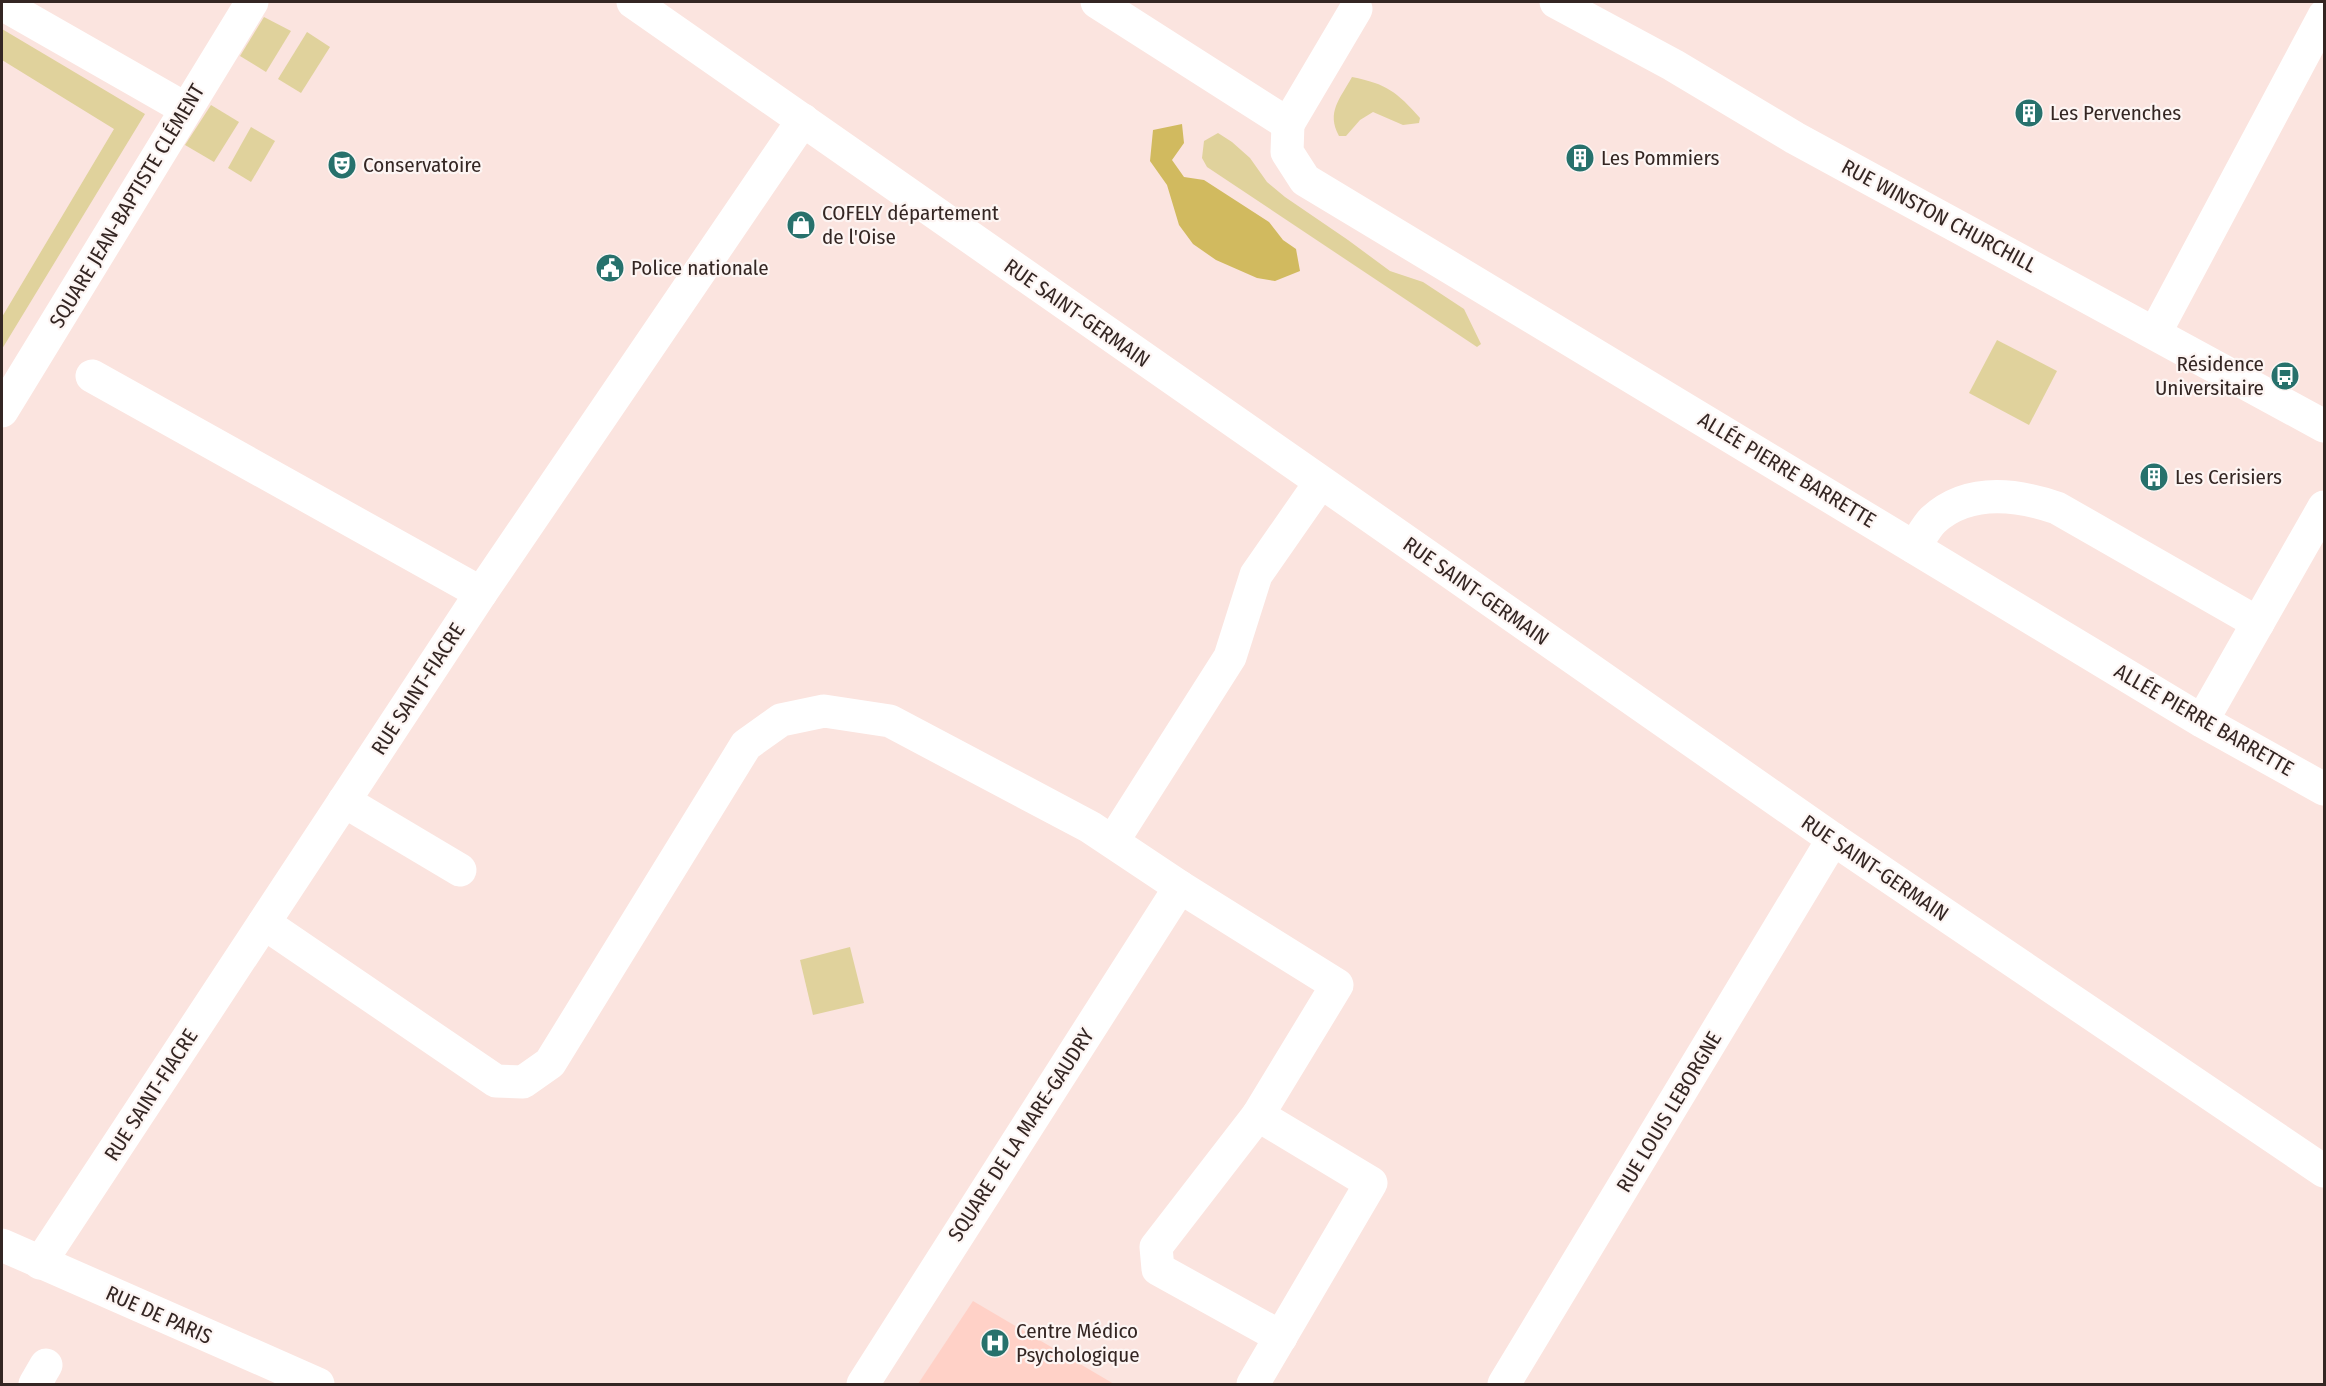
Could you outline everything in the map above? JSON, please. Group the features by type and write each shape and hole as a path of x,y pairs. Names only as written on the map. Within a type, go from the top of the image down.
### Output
{"street":[{"name":"SQUARE JEAN-BAPTISTE CLÉMENT","path":"2,411 252,2"},
{"name":"RUE SAINT-GERMAIN","path":"633,2 1833,839 2325,1171"},
{"path":"1098,2 1288,124 1356,9"},
{"name":"RUE WINSTON CHURCHILL","path":"1556,2 1673,65 1795,138 2325,426"},
{"path":"2,4 186,109"},
{"path":"2156,333 2325,16"},
{"name":"RUE SAINT-FIACRE","path":"40,1263 481,594 803,120"},
{"name":"ALLÉE PIERRE BARRETTE","path":"1288,124 1287,152 1305,180 2202,721 2325,789"},
{"path":"92,376 481,594"},
{"path":"1113,842 1230,657 1256,575 1320,483"},
{"path":"1914,547 1932,521 1958,503 1974,498 2004,496 2032,500 2057,508 2258,623"},
{"path":"2202,721 2325,507"},
{"path":"264,923 496,1081 523,1082 550,1063 746,745 781,720 824,711 891,721 1080,822 1337,985 1258,1115 1156,1247 1158,1269 1281,1337"},
{"path":"344,801 460,870"},
{"name":"RUE LOUIS LEBORGNE","path":"1504,1384 1833,839"},
{"name":"SQUARE DE LA MARE-GAUDRY","path":"863,1384 1180,887"},
{"path":"1253,1384 1371,1183 1258,1115"},
{"name":"RUE DE PARIS","path":"2,1245 318,1384"}],"shaded area":[{"path":"264,17 291,31 266,72 240,56"},
{"path":"2,29 145,114 2,349 2,317 114,129 2,60"},
{"path":"307,32 330,47 301,93 278,79"},
{"path":"1352,77 1391,90 1420,118 1419,123 1403,125 1373,112 1360,120 1346,136 1339,136 1335,127 1334,113"},
{"path":"211,105 239,122 214,162 185,145"},
{"path":"1182,124 1184,143 1172,160 1184,177 1204,180 1269,222 1283,240 1296,249 1300,271 1275,281 1257,278 1216,260 1193,244 1179,225 1167,185 1150,161 1153,130"},
{"path":"251,127 275,141 251,182 228,168"},
{"path":"1218,133 1250,158 1267,182 1285,197 1390,271 1423,282 1464,309 1481,344 1477,347 1207,167 1202,158 1204,141"},
{"path":"1997,340 2057,371 2029,425 1969,393"},
{"path":"850,947 864,1003 813,1015 800,960"},
{"name":"Centre Médico Psychologique","path":"973,1301 1114,1384 918,1384"}],"place":[{"name":"Les Pervenches","path":"2029,113"},
{"name":"Les Pommiers","path":"1580,158"},
{"name":"Conservatoire","path":"342,165"},
{"name":"COFELY département de l'Oise","path":"801,225"},
{"name":"Police nationale","path":"610,268"},
{"name":"Résidence Universitaire","path":"2285,376"},
{"name":"Les Cerisiers","path":"2154,477"},
{"name":"Centre Médico Psychologique","path":"995,1343"}]}
